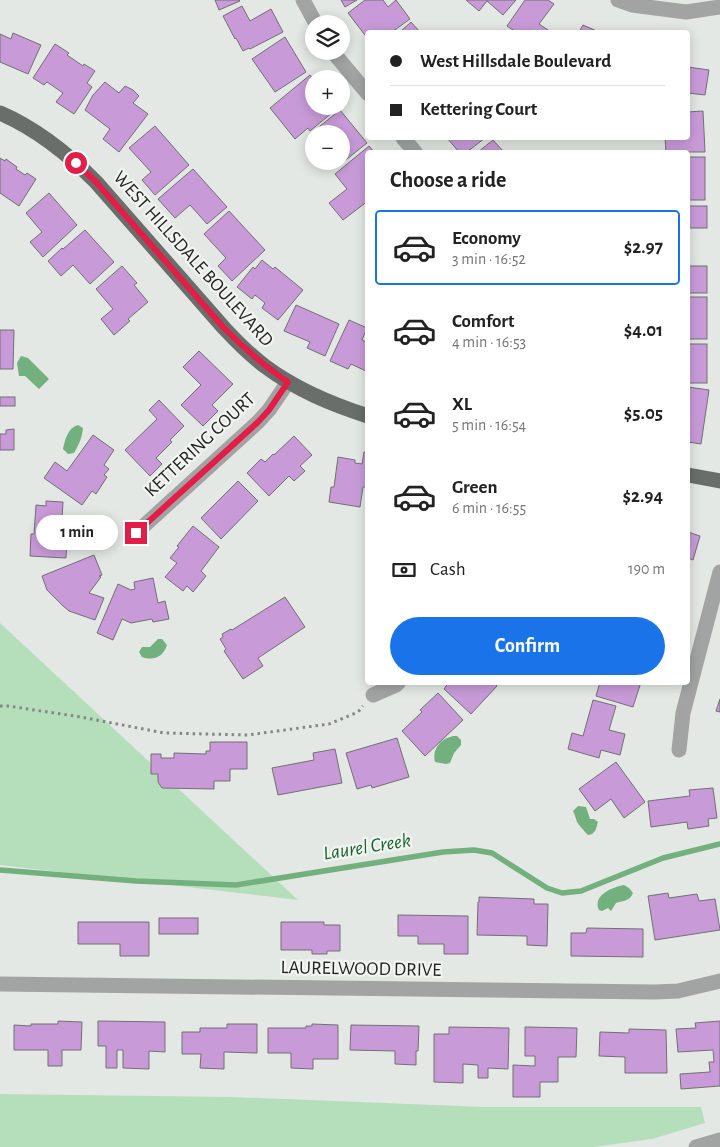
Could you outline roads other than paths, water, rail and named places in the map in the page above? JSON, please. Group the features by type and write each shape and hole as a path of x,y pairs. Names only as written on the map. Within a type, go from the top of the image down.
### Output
{"main road":[{"name":"WEST HILLSDALE BOULEVARD","path":"0,113 53,144 96,182 224,328 265,366 312,396 365,415"},
{"path":"690,475 720,481"}],"street":[{"path":"303,0 311,15"},
{"path":"618,0 632,5 686,12 720,7"},
{"path":"340,60 365,90"},
{"path":"404,140 413,150"},
{"name":"KETTERING COURT","path":"136,533 258,422 269,410 288,382"},
{"path":"679,750 683,713 720,572"},
{"path":"373,695 397,685"},
{"name":"LAURELWOOD DRIVE","path":"0,984 655,992 678,991 720,981"},
{"path":"696,1147 720,1140"}],"waterway":[{"name":"Laurel Creek","path":"0,870 136,881 236,885 443,852 474,850 492,853 547,888 562,893 581,891 663,858 720,844"}]}
